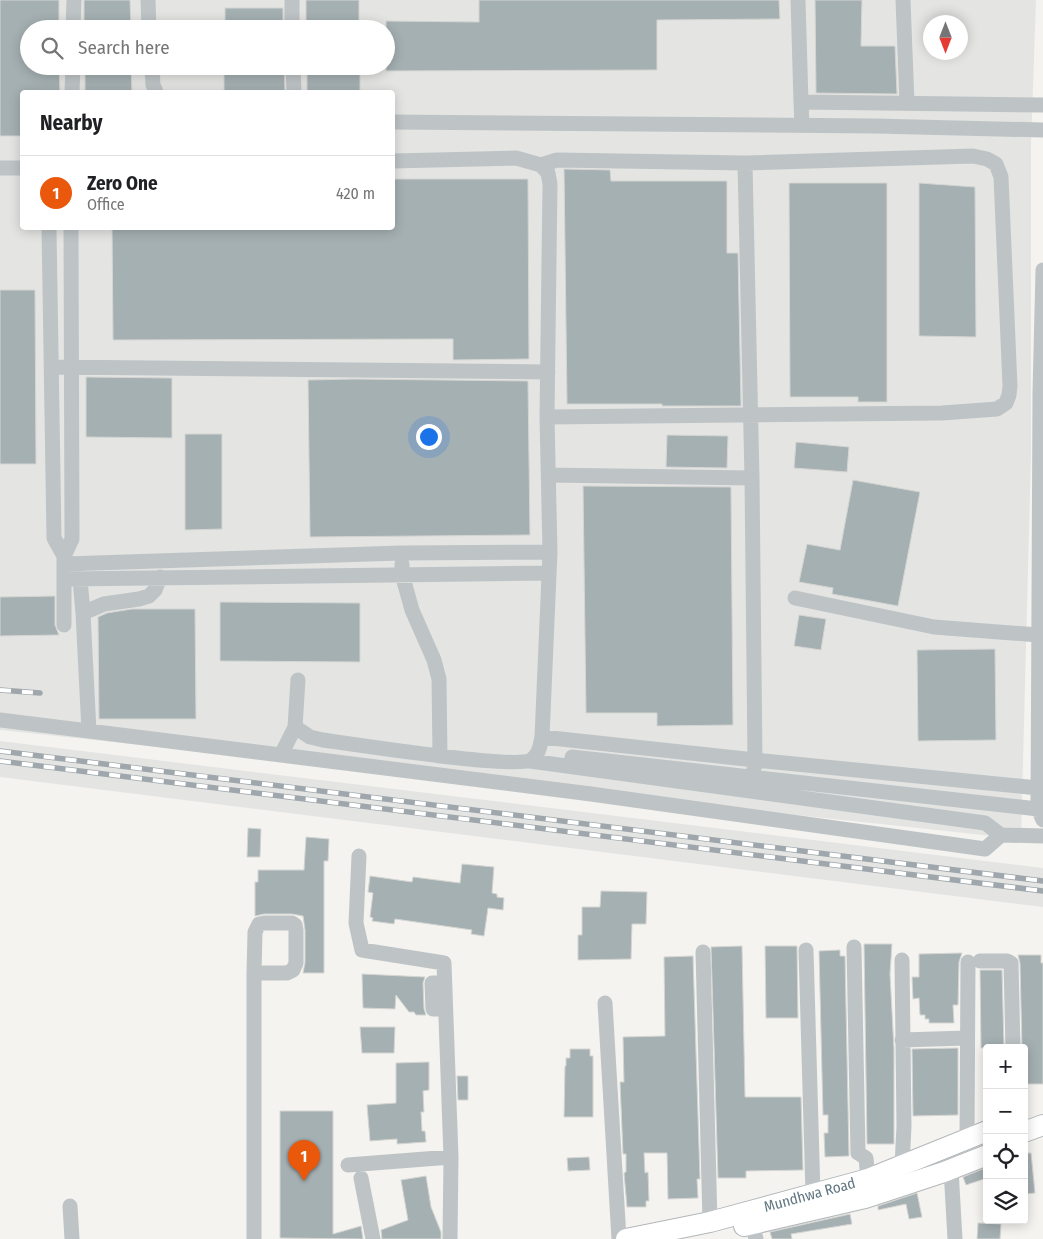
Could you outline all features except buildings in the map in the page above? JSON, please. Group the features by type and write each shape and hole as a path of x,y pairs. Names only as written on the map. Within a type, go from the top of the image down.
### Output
{"main road":[{"path":"1030,1129 1043,1111"},
{"path":"1030,1129 1043,1116"},
{"name":"Mundhwa Road","path":"626,1239 710,1222 868,1179 983,1133"},
{"path":"960,1142 962,1146 983,1139"},
{"name":"Mundhwa Road","path":"687,1239 754,1232 951,1169 983,1154"}],"street":[{"path":"73,20 74,0"},
{"path":"148,0 149,20"},
{"path":"292,0 292,20"},
{"path":"798,0 802,125"},
{"path":"903,0 907,103"},
{"path":"72,75 72,90"},
{"path":"152,75 155,90"},
{"path":"293,75 294,90"},
{"path":"801,102 1043,104"},
{"path":"395,122 802,125 1043,130"},
{"path":"395,161 516,158 541,165 557,160 746,163 973,156 988,159 996,164 1001,177 1010,386 1006,403 997,409 942,413 547,417"},
{"path":"746,163 752,478 755,760 753,777"},
{"path":"534,757 542,737 550,552 547,417 550,184 548,173 541,165"},
{"path":"0,168 20,168"},
{"path":"49,230 54,538 68,569 83,613 89,731"},
{"path":"64,625 72,538 71,230"},
{"path":"296,727 310,737 323,740 440,756 514,763 534,757 753,777 1040,815 1038,788 1042,566 1043,270"},
{"path":"52,367 548,372"},
{"path":"549,475 752,478"},
{"path":"68,569 401,553 550,552"},
{"path":"401,553 402,574 412,610 434,660 438,679 440,756"},
{"path":"68,569 160,577 549,573"},
{"path":"83,613 104,604 149,596 155,590 160,577"},
{"path":"795,598 934,627 1040,635"},
{"path":"281,755 296,727 298,680"},
{"path":"0,720 591,794 985,848 1001,835"},
{"path":"542,737 1038,788"},
{"path":"534,757 985,822 1001,835 1043,836"},
{"path":"358,856 356,922 362,950 444,963 451,1157 450,1239"},
{"path":"854,947 858,1153 866,1158 868,1179"},
{"path":"806,950 813,1194"},
{"path":"703,952 710,1222"},
{"path":"902,960 902,1166"},
{"path":"960,1142 974,962 1007,961 1011,963 1014,1044"},
{"path":"254,973 254,1239"},
{"path":"605,1003 619,1239"},
{"path":"902,1040 967,1038"},
{"path":"348,1165 451,1157"},
{"path":"951,1169 955,1239"},
{"path":"361,1178 373,1239"},
{"path":"70,1206 72,1239"}],"shaded area":[{"path":"0,0 1036,0 1031,145 1031,454 1021,839 0,730"},
{"path":"0,741 1043,868 1043,907 0,777"}],"railway":[{"path":"0,690 40,693"},
{"path":"0,751 1043,881"},
{"path":"0,761 1043,891"}],"place":[{"name":"Zero One","path":"304,1181"}]}
